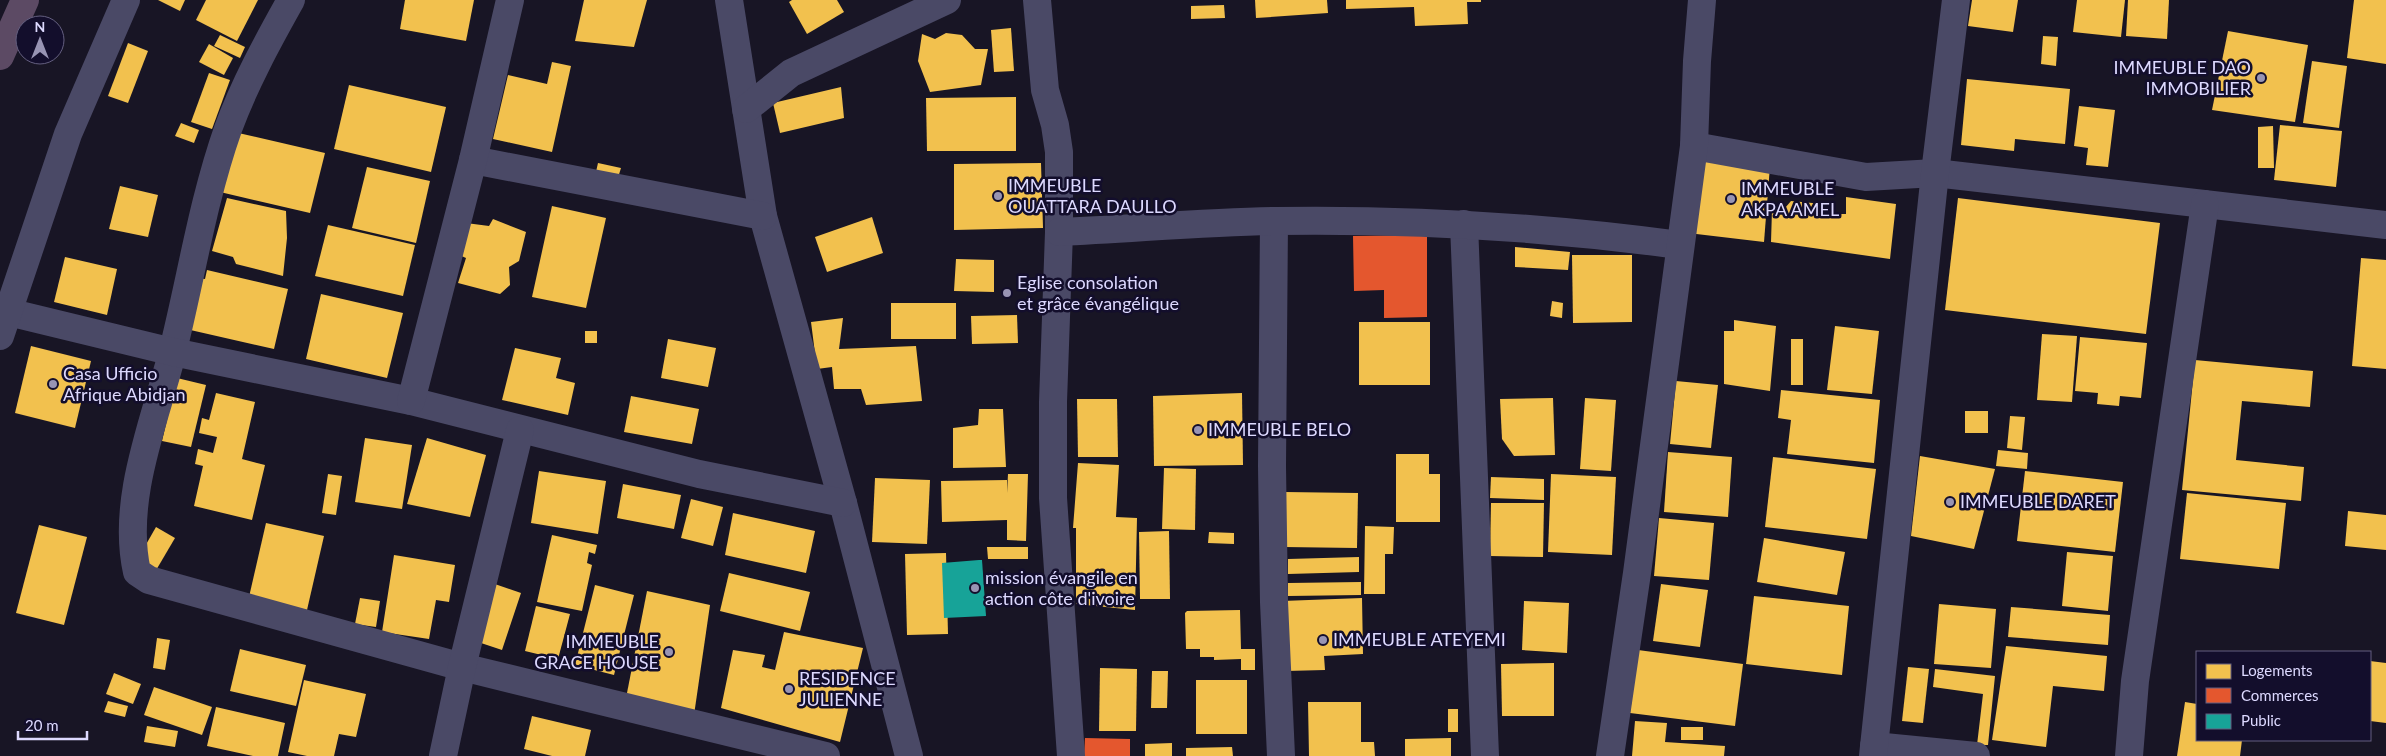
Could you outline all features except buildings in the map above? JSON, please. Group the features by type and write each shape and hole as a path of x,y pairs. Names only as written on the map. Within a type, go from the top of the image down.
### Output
{"highway":[{"path":"0,56 25,0"}],"street":[{"path":"126,0 68,134 4,324 173,352 411,401 699,474 843,503"},
{"path":"291,0 266,46 228,128 212,180 173,352 137,485 131,520 132,550 137,572 149,580 462,667 826,756"},
{"path":"411,401 473,160 510,0"},
{"path":"729,0 763,216 843,503 909,756"},
{"path":"746,109 791,72 946,0"},
{"path":"1037,0 1044,82 1059,152 1059,232 1053,402 1053,498 1071,756"},
{"path":"1610,756 1637,573 1679,245 1694,146 1697,61 1702,0"},
{"path":"1956,0 1935,173 1874,751 1976,756"},
{"path":"1694,146 1866,177 1935,173 2386,225"},
{"path":"473,160 763,216"},
{"path":"2129,756 2135,681 2206,204"},
{"path":"1059,232 1274,221 1464,224 1539,229 1679,245"},
{"path":"1274,221 1272,466 1274,602 1281,756"},
{"path":"1464,224 1485,756"},
{"path":"443,756 462,667 520,430"}],"place":[{"name":"IMMEUBLE DAO IMMOBILIER","path":"2261,78"},
{"name":"IMMEUBLE OUATTARA DAULLO","path":"998,196"},
{"name":"IMMEUBLE AKPA AMEL","path":"1731,199"},
{"name":"Eglise consolation et grâce évangélique","path":"1007,293"},
{"name":"Casa Ufficio Afrique Abidjan","path":"53,384"},
{"name":"IMMEUBLE BELO","path":"1198,430"},
{"name":"IMMEUBLE DARET","path":"1950,502"},
{"name":"mission évangile en action côte d'ivoire","path":"975,588"},
{"name":"IMMEUBLE ATEYEMI","path":"1323,640"},
{"name":"IMMEUBLE GRACE HOUSE","path":"669,652"},
{"name":"RESIDENCE JULIENNE","path":"789,689"}]}
